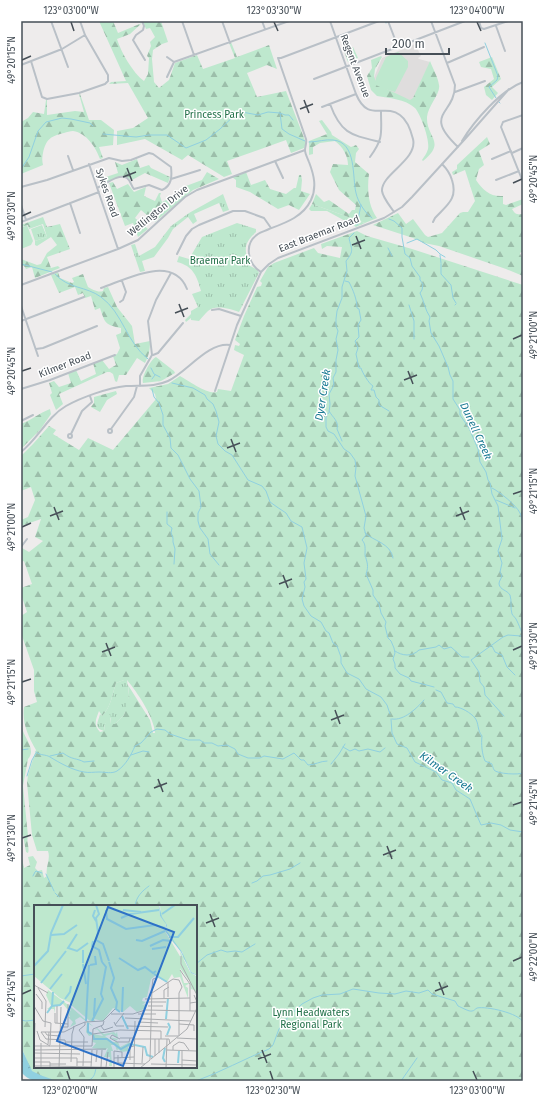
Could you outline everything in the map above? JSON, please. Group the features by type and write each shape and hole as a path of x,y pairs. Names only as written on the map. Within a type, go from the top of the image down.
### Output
{"street":[{"path":"51,21 68,67"},
{"path":"31,61 42,96 47,99 78,93 105,84 108,81 108,75 85,35 80,21"},
{"path":"142,21 144,26 143,30 136,35 133,40 145,60"},
{"path":"182,21 194,56"},
{"path":"222,21 230,43"},
{"path":"262,21 266,30"},
{"path":"167,77 174,62 289,21"},
{"name":"Regent Avenue","path":"330,21 356,94 362,105 367,109 374,111 390,111 401,115 408,126 413,144 411,152 385,181 382,188 384,196 394,212"},
{"path":"261,272 254,267 249,253 249,246 252,239 258,233 295,218 304,210 310,201 314,189 314,180 305,150 307,143 306,139 278,58 379,21"},
{"path":"388,21 398,47"},
{"path":"431,21 456,85 455,92 442,115 441,125 446,135 458,147"},
{"path":"314,79 465,21"},
{"path":"479,21 483,29 508,21"},
{"path":"496,26 505,51"},
{"path":"21,65 62,49 85,35"},
{"path":"447,63 484,47"},
{"path":"167,57 174,62"},
{"path":"455,92 485,81"},
{"name":"East Braemar Road","path":"215,391 241,316 261,272 268,264 278,258 384,218 394,212 409,201 509,89 523,82"},
{"path":"322,107 356,94"},
{"path":"330,104 337,121 341,126 355,136 380,142"},
{"path":"370,157 380,142 381,111"},
{"path":"523,116 501,124 501,128 523,182"},
{"path":"492,159 523,148"},
{"name":"Wellington Drive","path":"21,285 118,249 138,240 185,197 197,190 305,150"},
{"path":"21,187 47,180 109,158 122,161 131,160 149,153 153,154 170,167 172,177 168,186 162,190 149,185 134,189 129,180 123,177 97,188"},
{"path":"68,156 73,170"},
{"path":"275,161 283,178"},
{"name":"Sykes Road","path":"89,164 118,249"},
{"path":"434,222 435,218 452,199 454,192 449,172 442,164"},
{"path":"171,179 200,170"},
{"path":"496,180 519,171"},
{"path":"21,222 99,192"},
{"path":"70,203 80,233"},
{"path":"21,205 26,220"},
{"path":"177,254 186,236 192,229 199,224 234,211 245,211 264,218 271,228"},
{"path":"101,288 138,274 160,270 180,277 187,289"},
{"path":"111,429 137,392 140,376 152,355 148,321 156,300 171,273"},
{"path":"120,302 123,300 126,292 122,281"},
{"path":"21,321 84,297"},
{"path":"21,306 38,356"},
{"path":"212,310 219,309 241,316"},
{"path":"152,355 158,353 183,323"},
{"path":"36,349 43,348 98,326"},
{"path":"21,452 61,410 70,404 115,388 152,386 168,381 214,347 222,344 230,345"},
{"name":"Kilmer Road","path":"21,389 50,380 115,355"},
{"path":"71,434 82,411 92,402 90,396"},
{"path":"21,421 33,415"},
{"path":"21,547 27,539"}],"shaded area":[{"path":"415,44 421,56 418,58 430,62 412,101 377,87 373,80 382,58"}],"green space":[{"name":"Princess Park","path":"99,21 113,21 118,33 142,23 130,34 117,39 128,62 144,81 148,74 149,58 147,56 151,46 150,42 155,37 150,28 146,29 143,22 161,21 168,42 153,50 152,59 154,82 159,88 169,80 175,63 197,55 203,69 235,58 229,43 231,42 237,57 269,45 277,69 267,65 247,73 257,97 286,91 306,143 304,148 291,153 286,140 227,161 232,174 224,177 188,155 182,160 145,139 117,145 117,131 133,128 148,118 128,83 109,84 111,82 126,81"},
{"path":"353,47 358,58 348,62 344,51"},
{"path":"398,52 408,61 408,67 395,92 376,85 376,78 386,57"},
{"path":"381,56 382,57 375,69 374,77 378,85 410,100 413,98 430,61 437,76 439,88 427,117 429,130 435,144 434,149 423,161 422,160 428,149 428,140 422,122 415,108 402,101 377,96 371,90 367,76 372,68 371,60"},
{"path":"492,57 501,79 492,87 498,93 492,100 486,95 484,87 494,79 491,69 481,67 479,62"},
{"path":"79,94 89,120 101,120 114,130 113,145 99,147 103,158 100,159 96,150 83,135 73,131 59,134 52,137 46,144 42,156 43,165 21,174 21,122 28,118 33,112 44,114 46,100 47,115 75,111 84,112"},
{"path":"322,120 332,135 351,147 356,145 359,149 356,153 355,162 369,174 369,197 377,218 365,223 312,204 316,194 324,202 329,200 349,214 352,210 355,210 356,205 339,190 330,172 333,164 348,165 346,155 340,146 335,141 320,143 313,147 313,154 309,155 309,141 327,134 319,121"},
{"path":"487,137 490,144 479,151 484,165 479,169 476,180 487,192 498,196 503,196 503,204 506,205 523,199 523,204 512,209 516,214 523,214 523,251 520,253 523,261 523,276 439,246 424,243 373,225 398,213 406,224 413,219 428,237 442,233 460,213 468,212 475,201 465,170 453,175 452,172 457,169 457,165"},
{"path":"137,159 140,168 149,165 151,168 170,177 168,183 145,173 132,180 123,176 107,182 106,177 118,173 115,162 122,165"},
{"path":"207,172 219,179 193,190 155,222 141,210 135,218 148,229 138,237 133,223 125,226 109,183 113,182 117,189 128,184 134,192 146,187 144,196 155,201 159,193 161,193 160,196 162,202 176,195 186,186 202,180"},
{"path":"246,172 251,185 265,180 270,189 286,194 296,188 299,175 301,175 301,191 310,194 299,210 289,205 278,209 250,192 236,187 236,180 232,177"},
{"path":"223,194 229,210 223,212 219,203 194,214 197,221 193,224 188,217 173,229 154,257 142,261 145,271 140,272 131,245 135,244 139,256 155,247 171,226 189,213"},
{"path":"312,204 365,223 356,227 327,211 311,211 309,209"},
{"path":"43,217 47,227 60,224 70,249 47,257 51,268 58,266 60,268 35,278 32,267 26,269 24,266 21,266 21,259 37,265 41,264 47,253 57,245 51,237 37,246 35,245 35,241 47,237 43,224 29,229 28,225 21,227 21,225"},
{"name":"Braemar Park","path":"237,223 256,229 256,232 247,244 246,251 250,266 258,270 259,273 239,312 219,307 208,311 199,321 191,320 191,318 186,322 185,320 191,314 191,311 198,307 192,294 201,291 194,272 187,266 177,262 179,256 189,259 202,237"},
{"path":"27,225 33,241 31,245 21,249 21,228"},
{"path":"42,225 47,237 35,241 31,229"},
{"name":"Lynn Headwaters Regional Park","path":"357,231 367,236 523,285 523,1081 57,1081 42,1077 32,1072 21,1047 21,853 24,868 30,865 28,857 33,856 37,862 35,868 38,871 42,870 44,878 47,876 49,854 48,851 37,851 32,835 27,783 36,750 26,729 24,707 37,702 34,691 34,670 21,633 21,616 27,612 21,594 21,588 32,584 24,561 21,562 21,550 22,548 29,552 43,541 35,537 41,519 21,526 21,520 28,517 35,500 31,487 21,491 21,456 49,426 56,430 53,434 79,450 88,438 113,450 156,399 155,394 149,388 168,384 180,376 198,387 209,391 217,392 218,389 231,391 244,355 234,350 235,345 239,346 240,344 235,340 257,287 261,286 262,283 260,281 268,267 274,263 314,248 318,253 340,258 342,247 327,246 322,249 321,244","holes":["127,680 152,720 155,733 153,733 150,720 128,685 129,695 124,715 115,724 110,724 111,713 105,724 104,731 100,732 96,727 99,711 102,716 109,705 116,683"]},
{"path":"58,272 60,278 72,283 74,282 72,278 83,274 88,287 97,291 103,291 104,288 108,287 117,307 132,326 135,344 150,341 150,347 145,363 137,358 126,375 119,375 117,382 115,381 113,374 107,372 59,394 63,404 56,410 50,395 52,393 49,383 54,381 59,387 71,383 68,373 76,370 81,381 96,374 93,363 102,360 109,369 116,365 113,356 117,354 120,348 116,335 121,333 121,328 112,326 106,322 100,308 95,310 91,296 85,298 83,293 78,295 75,287 59,293 51,275"},
{"path":"156,357 175,373 161,381 143,383 143,377 147,368"},
{"path":"116,391 117,394 107,400 100,412 91,407 94,403 94,397"},
{"path":"50,409 51,414 40,430 21,449 21,424"},
{"path":"127,680 129,695 124,715 115,724 110,724 111,717 105,724 104,731 97,726 100,714 102,716 107,709 116,683"},
{"path":"21,724 31,749 23,786 29,849 28,853 26,852 23,835 21,835"}],"water":[{"path":"21,1047 32,1071 57,1081 33,1081 25,1076 21,1072"}],"waterway":[{"path":"485,43 498,76 497,80 489,87 496,98"},
{"path":"103,134 136,137 167,135 186,148 206,140 235,115 242,112 258,115 268,112 280,113 282,129 305,141"},
{"path":"280,113 289,115 293,120"},
{"path":"21,169 29,157 38,131 46,122 62,118 90,123 93,126"},
{"path":"309,142 333,140 341,142 346,147 350,153 352,161 357,196 364,210 372,218"},
{"path":"357,225 361,205"},
{"name":"Dunell Creek","path":"389,219 394,221 402,228 405,254 410,258 412,266 423,284 420,293 430,317 429,321 431,333 439,346 453,381 453,399 460,410 460,415 469,428 478,449 480,462 486,472 492,494 498,506 502,539 498,551 502,563 500,572 502,576 499,584 501,588 510,595 512,614 517,620 522,633"},
{"name":"Dyer Creek","path":"354,233 349,238 351,252 346,261 347,271 342,287 342,298 337,311 336,326 338,331 336,339 338,350 336,372 333,378 334,385 329,394 330,404 329,413 326,415 326,427 328,431 334,434 344,449 350,453 355,460 355,476 366,516 364,528 366,535 362,540 365,545 367,564 366,574 373,590 373,595 379,604 381,613 386,622 385,626 388,638 391,641 395,653 393,659 395,668 400,674 409,678 411,681 434,687"},
{"path":"407,243 417,239 445,257"},
{"path":"388,248 392,256"},
{"path":"440,255 441,263"},
{"name":"Kilmer Creek","path":"21,264 52,272"},
{"path":"441,264 441,274 451,285 453,298 456,303"},
{"name":"Kilmer Creek","path":"55,274 60,279 71,285 95,293 101,297 115,311 134,344 148,359"},
{"path":"345,281 349,282 353,291 361,320 358,325 359,337 355,341 358,348 356,354 359,368 361,368 366,378 373,386 371,390 374,390 376,397 379,400 379,405 389,411"},
{"path":"409,305 414,321 414,339"},
{"name":"Kilmer Creek","path":"151,368 154,374 160,377"},
{"name":"Kilmer Creek","path":"152,379 155,375"},
{"name":"Kilmer Creek","path":"172,383 193,388 205,395 213,404 219,422 216,436 218,444 232,455 248,480 262,486 266,491 270,502 286,513 291,521 302,527 307,548 304,563 306,579 304,582 305,587 302,599 304,606 311,616 321,622 326,631 329,633 333,643 337,646 341,657 341,663 347,673 359,679 366,689 381,697 387,705 390,714"},
{"path":"152,389 154,397 159,403 163,415 163,425 170,438 171,448 178,455 190,479 199,491 201,507 198,513 198,521 200,528 208,539 210,554 219,565"},
{"path":"329,411 336,422 342,441"},
{"path":"492,488 515,506 520,513 523,528"},
{"path":"496,500 515,508"},
{"path":"167,512 167,524 172,528 171,533 175,549 174,564"},
{"path":"365,533 389,549 393,558"},
{"path":"504,716 485,695 484,687 480,682 479,672 471,660 503,637 508,635 521,636"},
{"path":"395,651 404,655 410,655 419,650 436,647 439,645 444,649 451,647 462,657 469,657"},
{"path":"492,646 495,652 502,655 507,667 515,675"},
{"path":"436,690 441,692 447,703 453,704 455,707 466,711 475,718 482,736 482,749 485,761 492,764 494,770 508,774 523,773"},
{"path":"392,719 406,716 424,700"},
{"name":"Kilmer Creek","path":"391,719 392,733 397,744 407,748 415,762 436,772 442,780 452,783 456,790 470,799 481,825 491,823 501,825 510,830 523,832"},
{"path":"36,752 48,756 75,770 108,773 120,769 126,763 135,746 141,743 151,732 157,729 165,730 170,734 188,740 200,740 204,743 212,743 218,746 227,745 235,749 238,754 248,758 260,758 264,756 283,759 294,753 308,765 327,761"},
{"path":"331,764 345,744"},
{"path":"343,747 350,751 355,749 359,751 368,749 380,752 385,748"},
{"path":"21,750 28,749"},
{"path":"131,755 143,751 149,752"},
{"path":"27,776 36,753"},
{"path":"50,756 63,753 69,757 84,762 94,761"},
{"path":"252,883 263,876 290,869 300,863"},
{"path":"33,876 36,871 42,873"},
{"path":"46,874 54,891"},
{"path":"135,905 140,894 149,886"},
{"path":"55,893 59,897"},
{"path":"197,963 207,955 221,950 227,952 242,952 255,944"},
{"path":"21,976 34,974"},
{"path":"196,1081 269,1049 273,1045 279,1029 288,1017 302,1004 322,995 340,994 353,989 395,994 406,991 419,993 428,990 432,994 455,1001 458,1006 469,1011 473,1011 477,1008 494,1009 509,1013 523,1022"},
{"path":"21,1020 34,1020"},
{"path":"401,1081 417,1058"},
{"path":"86,1081 94,1076 96,1068"}]}
